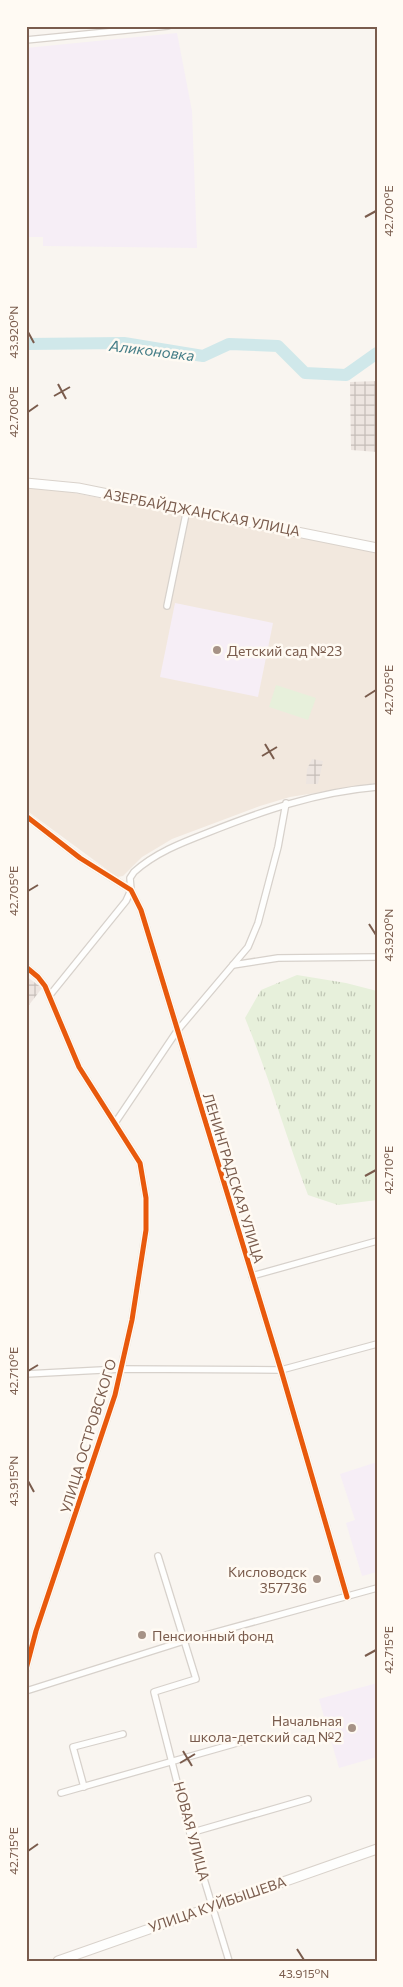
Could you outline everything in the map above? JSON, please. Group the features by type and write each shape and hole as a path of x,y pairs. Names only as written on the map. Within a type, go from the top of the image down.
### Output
{"main road":[{"name":"АЗЕРБАЙДЖАНСКАЯ УЛИЦА","path":"26,483 78,488 377,548"},
{"name":"УЛИЦА КУЙБЫШЕВА","path":"58,1961 212,1905 377,1849"}],"street":[{"path":"26,40 168,26"},
{"path":"167,606 187,509"},
{"path":"50,995 126,901 130,890 130,878 134,872 166,849 286,803 338,792 377,787"},
{"path":"115,1123 177,1031 248,947 258,923 278,847 286,803"},
{"path":"26,816 80,858 114,882 130,890"},
{"name":"ЛЕНИНГРАДСКАЯ УЛИЦА","path":"130,890 144,918 281,1370 347,1597"},
{"path":"233,965 278,958 377,957"},
{"name":"УЛИЦА ОСТРОВСКОГО","path":"26,967 38,977 50,995 79,1067 140,1163 146,1198 146,1230 143,1256 115,1395 36,1631 26,1669"},
{"path":"252,1276 377,1241"},
{"path":"26,1374 121,1369 281,1370 377,1344"},
{"name":"НОВАЯ УЛИЦА","path":"158,1556 196,1679 154,1692 190,1833 229,1961"},
{"path":"26,1691 184,1641 377,1588"},
{"path":"84,1787 74,1747 123,1734"},
{"path":"61,1793 251,1739"},
{"path":"190,1833 308,1799"}],"shaded area":[{"path":"177,33 192,111 197,248 43,246 43,237 26,237 26,48"},
{"path":"377,381 377,452 351,450 350,382"},
{"path":"44,487 377,553 377,783 290,797 260,806 172,839 142,857 123,876 117,877 26,810 26,489"},
{"name":"Детский сад №23","path":"175,603 273,623 258,697 160,677"},
{"path":"312,759 323,761 318,784 306,784 307,769"},
{"path":"26,976 42,988 26,1009"},
{"path":"377,1462 377,1572 362,1576 346,1523 355,1520 340,1474"},
{"name":"Начальная школа-детский сад №2","path":"377,1683 377,1757 339,1768 319,1699"}],"green space":[{"path":"276,685 316,698 308,720 269,707"},
{"path":"297,975 346,983 377,991 377,1200 338,1205 308,1195 300,1173 245,1018 261,990"}],"waterway":[{"name":"Аликоновка","path":"26,344 124,343 203,356 229,344 278,346 305,373 346,375 377,353"}],"cycle path":[{"path":"26,816 80,858 131,890 141,910 281,1370 347,1597"},
{"path":"26,967 45,986 79,1067 140,1163 146,1198 146,1230 132,1320 115,1395 36,1631 26,1669"}],"place":[{"name":"Детский сад №23","path":"217,650"},
{"name":"Кисловодск 357736","path":"317,1579"},
{"name":"Пенсионный фонд","path":"142,1635"},
{"name":"Начальная школа-детский сад №2","path":"352,1728"}]}
